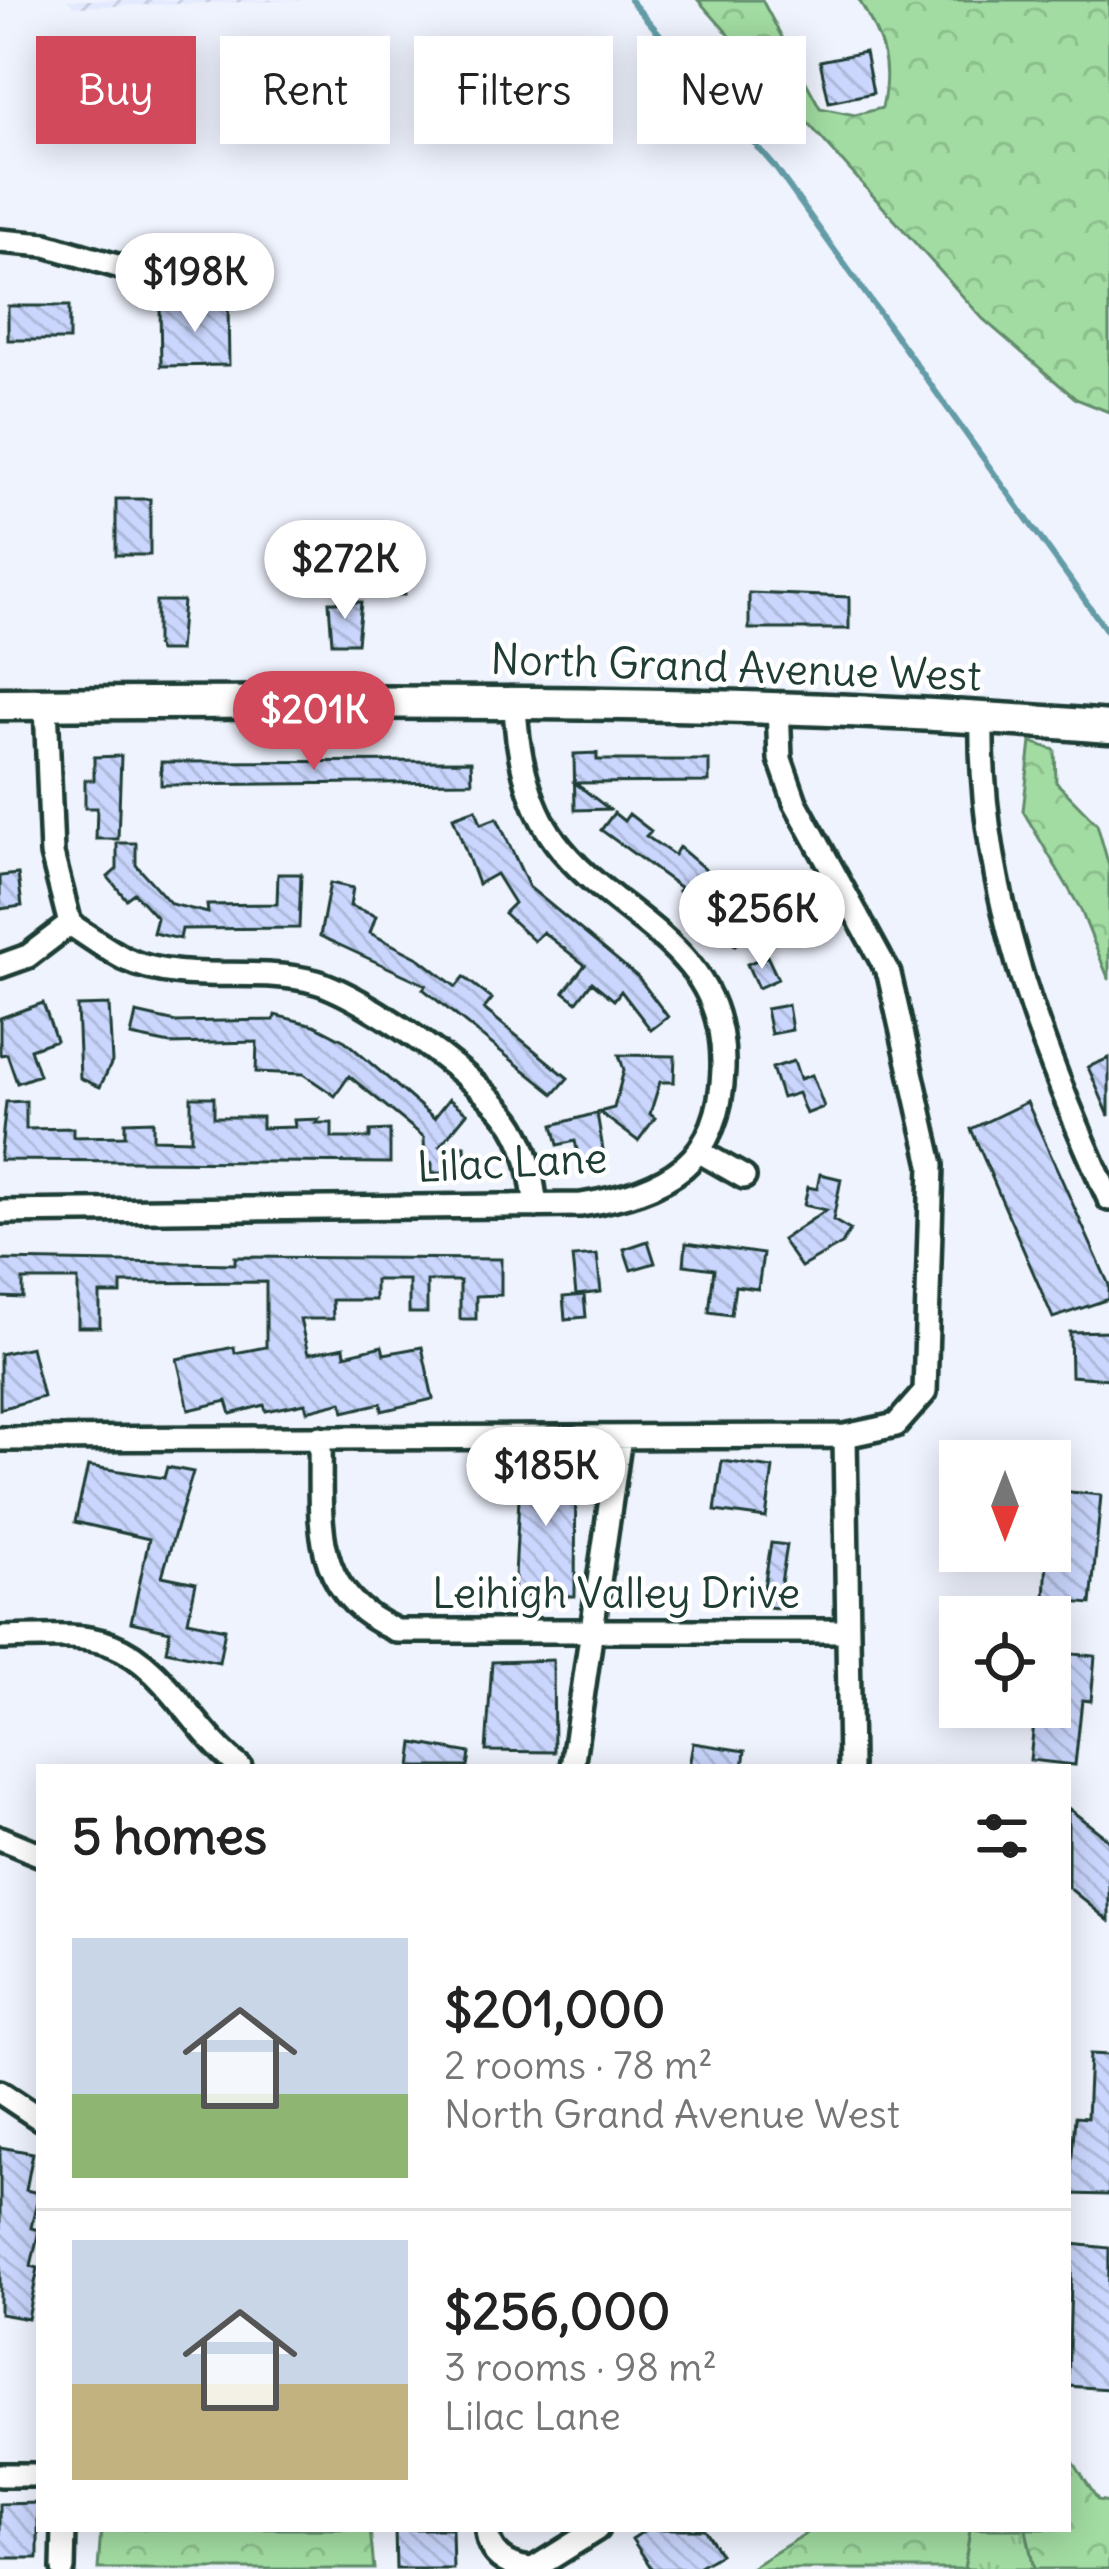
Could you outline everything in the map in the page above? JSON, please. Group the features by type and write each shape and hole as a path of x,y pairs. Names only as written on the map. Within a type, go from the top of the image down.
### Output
{"main road":[{"name":"North Grand Avenue West","path":"0,704 515,700 778,705 1109,727"}],"street":[{"path":"0,241 46,245 144,274 219,277"},
{"path":"515,700 525,769 545,826 596,885 674,946 712,998 724,1052 722,1097 700,1152 744,1177"},
{"path":"46,704 52,854 70,924 127,960 166,970 315,982 380,1013 512,1122 530,1163 536,1206"},
{"path":"0,1439 844,1436 896,1425 915,1407 930,1369 932,1165 889,974 795,802 780,759 778,705"},
{"path":"982,716 986,824 1021,977 1044,1050 1109,1199"},
{"path":"0,966 28,956 70,924"},
{"name":"Lilac Lane","path":"0,1213 597,1202 652,1188 700,1152"},
{"path":"844,1436 850,1764"},
{"path":"572,1764 620,1437"},
{"name":"Leihigh Valley Drive","path":"320,1438 322,1550 331,1573 367,1617 398,1630 429,1635 847,1631"},
{"path":"0,1638 109,1643 134,1656 237,1764"},
{"path":"0,1838 36,1853"},
{"path":"0,2092 36,2116"},
{"path":"0,2475 36,2475"},
{"path":"63,2569 64,2532"},
{"path":"488,2532 488,2543 522,2568 591,2532"}],"shaded area":[{"path":"67,0 307,0 74,7"}],"green space":[{"path":"698,0 762,0 781,36 730,36"},
{"path":"859,0 1109,0 1109,412 1076,399 983,319 806,121 806,82 820,108 855,115 882,108 885,64 879,39"},
{"path":"1031,742 1055,750 1056,782 1097,824 1109,866 1109,980 1080,908 1023,811"},
{"path":"1071,2459 1098,2500 1109,2502 1109,2569 1034,2569 1027,2532 1071,2532"},
{"path":"101,2532 370,2532 374,2569 98,2569"},
{"path":"808,2532 970,2532 964,2569 749,2569"},
{"path":"970,2532 1027,2532 1034,2569 964,2569"}],"building":[{"path":"865,52 873,93 829,102 820,61"},
{"path":"228,304 229,365 161,366 160,305"},
{"path":"8,306 69,306 69,340 8,340"},
{"path":"116,499 150,499 150,555 116,555"},
{"path":"365,559 404,559 404,595 364,595"},
{"path":"749,593 849,597 849,629 749,629"},
{"path":"156,601 183,601 179,651 159,651 156,645"},
{"path":"329,602 361,602 357,643 332,643"},
{"path":"597,753 597,760 709,760 709,782 575,783 609,809 575,810 574,754"},
{"path":"121,756 118,839 96,839 97,808 85,808 85,780 94,780 94,757"},
{"path":"471,761 472,782 161,785 161,762"},
{"path":"476,809 481,824 497,818 529,887 638,977 668,1017 651,1030 621,991 614,1000 592,982 577,1002 564,992 585,965 543,932 534,941 504,913 514,903 496,874 478,884 453,817"},
{"path":"614,813 624,821 629,814 651,831 646,836 674,855 679,847 726,887 721,893 752,931 735,945 678,891 681,888 601,830"},
{"path":"117,843 136,843 136,865 171,904 208,913 207,905 277,904 278,874 301,874 299,928 182,929 180,939 153,933 157,918 134,893 126,899 108,877 117,869"},
{"path":"18,874 22,906 0,909 0,876"},
{"path":"330,883 353,888 350,906 376,916 370,933 420,959 456,987 464,977 492,999 484,1009 568,1078 554,1094 423,989 426,985 320,936"},
{"path":"767,956 778,979 758,988 747,964"},
{"path":"43,1003 56,1040 30,1049 39,1075 17,1083 7,1054 0,1055 0,1018"},
{"path":"109,1005 112,1062 100,1087 80,1078 77,1006"},
{"path":"788,1005 792,1030 771,1034 766,1009"},
{"path":"136,1013 176,1022 274,1020 275,1015 314,1025 345,1041 434,1118 449,1099 467,1113 440,1146 465,1146 466,1164 451,1164 451,1173 432,1173 432,1163 425,1166 424,1137 349,1076 335,1096 303,1074 256,1072 257,1042 170,1044 131,1036"},
{"path":"619,1055 675,1056 674,1082 660,1082 650,1114 655,1118 638,1141 599,1112 614,1108 624,1070"},
{"path":"1109,1058 1109,1116 1088,1067"},
{"path":"794,1061 800,1079 812,1075 824,1107 806,1114 798,1093 782,1098 772,1068"},
{"path":"191,1097 214,1097 214,1117 262,1117 262,1128 295,1127 294,1120 319,1119 316,1123 332,1123 332,1138 370,1138 370,1131 390,1130 390,1163 0,1160 6,1102 26,1101 26,1129 73,1128 73,1137 125,1136 125,1122 153,1121 153,1139 191,1140"},
{"path":"1027,1102 1109,1285 1109,1299 1053,1318 971,1129"},
{"path":"597,1113 605,1162 581,1167 575,1141 558,1145 553,1125"},
{"path":"820,1174 841,1179 833,1220 850,1230 842,1244 801,1267 782,1240 826,1210 804,1205 808,1187 817,1189"},
{"path":"648,1241 655,1263 631,1270 624,1249"},
{"path":"686,1243 763,1254 758,1289 735,1286 731,1315 709,1312 714,1269 684,1265"},
{"path":"597,1255 601,1292 576,1295 572,1257"},
{"path":"235,1257 501,1259 501,1295 476,1296 476,1319 460,1319 460,1281 427,1281 427,1313 409,1313 409,1280 375,1280 375,1300 332,1300 333,1319 300,1319 308,1354 344,1347 345,1355 382,1346 384,1354 422,1347 433,1399 382,1411 381,1403 344,1412 342,1402 307,1411 305,1403 266,1411 264,1405 231,1414 227,1401 189,1410 177,1359 234,1347 235,1353 266,1347 266,1282 121,1283 121,1294 100,1294 100,1327 78,1327 78,1280 23,1280 23,1298 0,1297 0,1260 235,1264"},
{"path":"584,1295 586,1317 565,1319 563,1297"},
{"path":"1109,1331 1109,1379 1071,1376 1070,1332"},
{"path":"31,1347 43,1397 0,1409 0,1354"},
{"path":"521,1459 576,1459 575,1596 514,1596"},
{"path":"722,1461 773,1468 766,1518 715,1511"},
{"path":"88,1466 164,1478 167,1467 193,1472 162,1576 196,1583 188,1621 225,1629 219,1662 166,1651 170,1631 131,1622 149,1539 75,1522"},
{"path":"1071,1492 1101,1495 1091,1604 1071,1602 1071,1596 1045,1596 1046,1572 1071,1572"},
{"path":"771,1543 787,1545 777,1608 761,1606"},
{"path":"1071,1654 1095,1656 1091,1701 1082,1700 1075,1765 1030,1760 1033,1728 1071,1728"},
{"path":"553,1660 554,1752 486,1751 492,1662"},
{"path":"414,1743 470,1753 468,1764 411,1764"},
{"path":"693,1743 745,1751 743,1764 690,1764"},
{"path":"1071,1810 1109,1840 1109,1921 1071,1889"},
{"path":"1090,2054 1109,2055 1109,2195 1071,2194 1075,2117 1087,2118"},
{"path":"0,2147 33,2153 26,2190 36,2192 31,2266 36,2267 36,2278 28,2319 0,2314"},
{"path":"1072,2244 1109,2248 1108,2389 1071,2386"},
{"path":"36,2503 38,2558 0,2558 0,2504"},
{"path":"395,2532 452,2532 453,2569 396,2569"},
{"path":"642,2532 706,2532 720,2554 694,2569 652,2569 632,2539"}],"waterway":[{"path":"630,0 775,167 1109,634"}]}
